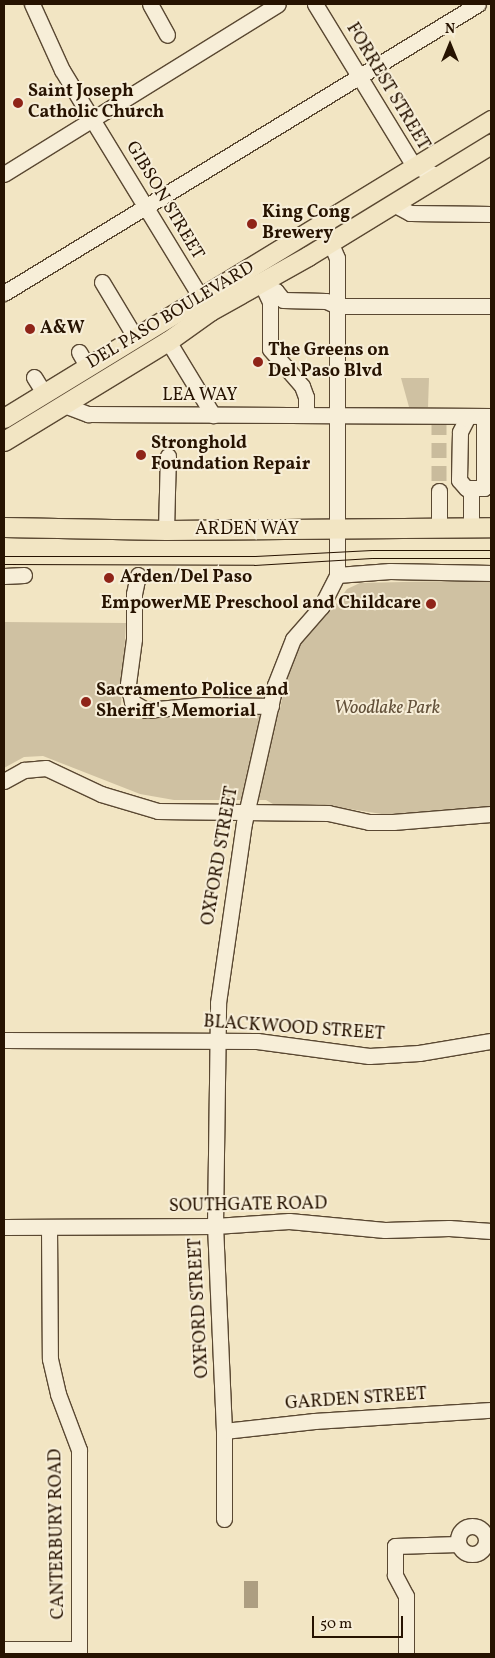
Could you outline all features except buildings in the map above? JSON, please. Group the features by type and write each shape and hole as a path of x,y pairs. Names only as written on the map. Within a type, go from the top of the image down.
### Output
{"main road":[{"name":"DEL PASO BOULEVARD","path":"4,441 168,341 205,304 322,223 491,120"},
{"name":"DEL PASO BOULEVARD","path":"6,411 44,393 83,359 205,304 262,285 491,144"},
{"name":"ARDEN WAY","path":"4,527 166,530 339,530 491,527"}],"street":[{"name":"GIBSON STREET","path":"32,4 48,43 92,120 205,304"},
{"path":"150,4 167,35"},
{"path":"4,174 278,4"},
{"name":"FORREST STREET","path":"315,4 414,166 439,176"},
{"path":"4,293 358,75 478,4"},
{"path":"393,204 404,210 420,214 491,214"},
{"name":"OXFORD STREET","path":"224,1519 224,1431 215,1226 216,1040 221,966 246,812 271,706 287,652 300,628 321,607 337,575 339,530 337,258 322,223"},
{"path":"102,282 135,337"},
{"path":"262,285 276,291 283,300 326,301 337,306 420,312 491,306"},
{"path":"262,285 270,302 270,349 302,386 306,397 306,415"},
{"path":"168,341 213,415"},
{"path":"34,377 44,393"},
{"name":"LEA WAY","path":"64,405 88,414 337,415 439,418 487,416"},
{"path":"6,411 22,430"},
{"path":"468,416 460,432 459,480 466,488 484,488 487,416"},
{"path":"166,530 168,456"},
{"path":"471,488 471,527"},
{"path":"439,491 439,528"},
{"path":"337,575 390,571 491,573"},
{"path":"4,576 24,575"},
{"path":"138,576 128,684 132,702 146,710 202,705 271,706"},
{"path":"4,781 24,770 46,768 101,794 158,811 328,813 369,822 393,822 491,814"},
{"name":"BLACKWOOD STREET","path":"4,1040 216,1040 283,1043 369,1056 418,1053 491,1041"},
{"name":"SOUTHGATE ROAD","path":"4,1227 215,1226 298,1222 385,1230 449,1228 491,1231"},
{"name":"CANTERBURY ROAD","path":"5,1650 79,1652 79,1450 58,1394 50,1359 49,1227"},
{"name":"GARDEN STREET","path":"224,1431 314,1420 491,1410"},
{"path":"406,1654 406,1596 395,1575 395,1546 458,1544"}],"green space":[{"path":"401,378 429,378 428,407 409,407"},
{"name":"Woodlake Park","path":"491,580 491,807 388,815 318,804 273,804 266,800 174,800 140,794 43,756 24,757 4,768 4,622 126,623 121,705 125,715 137,719 203,712 279,713 289,668 300,643 320,619 334,607 347,589 360,583"}],"shaded area":[{"path":"244,1581 258,1581 258,1608 244,1608"}],"tunnel":[{"path":"439,420 439,491"}],"tram line":[{"path":"4,556 255,556 372,550 491,550"},
{"path":"4,564 254,565 372,558 491,558"}],"place":[{"name":"Saint Joseph Catholic Church","path":"18,103"},
{"name":"King Cong Brewery","path":"252,224"},
{"name":"A&W","path":"30,329"},
{"name":"The Greens on Del Paso Blvd","path":"258,362"},
{"name":"Stronghold Foundation Repair","path":"141,455"},
{"name":"Arden/Del Paso","path":"109,578"},
{"name":"EmpowerME Preschool and Childcare","path":"431,604"},
{"name":"Sacramento Police and Sheriff's Memorial","path":"86,702"}]}
